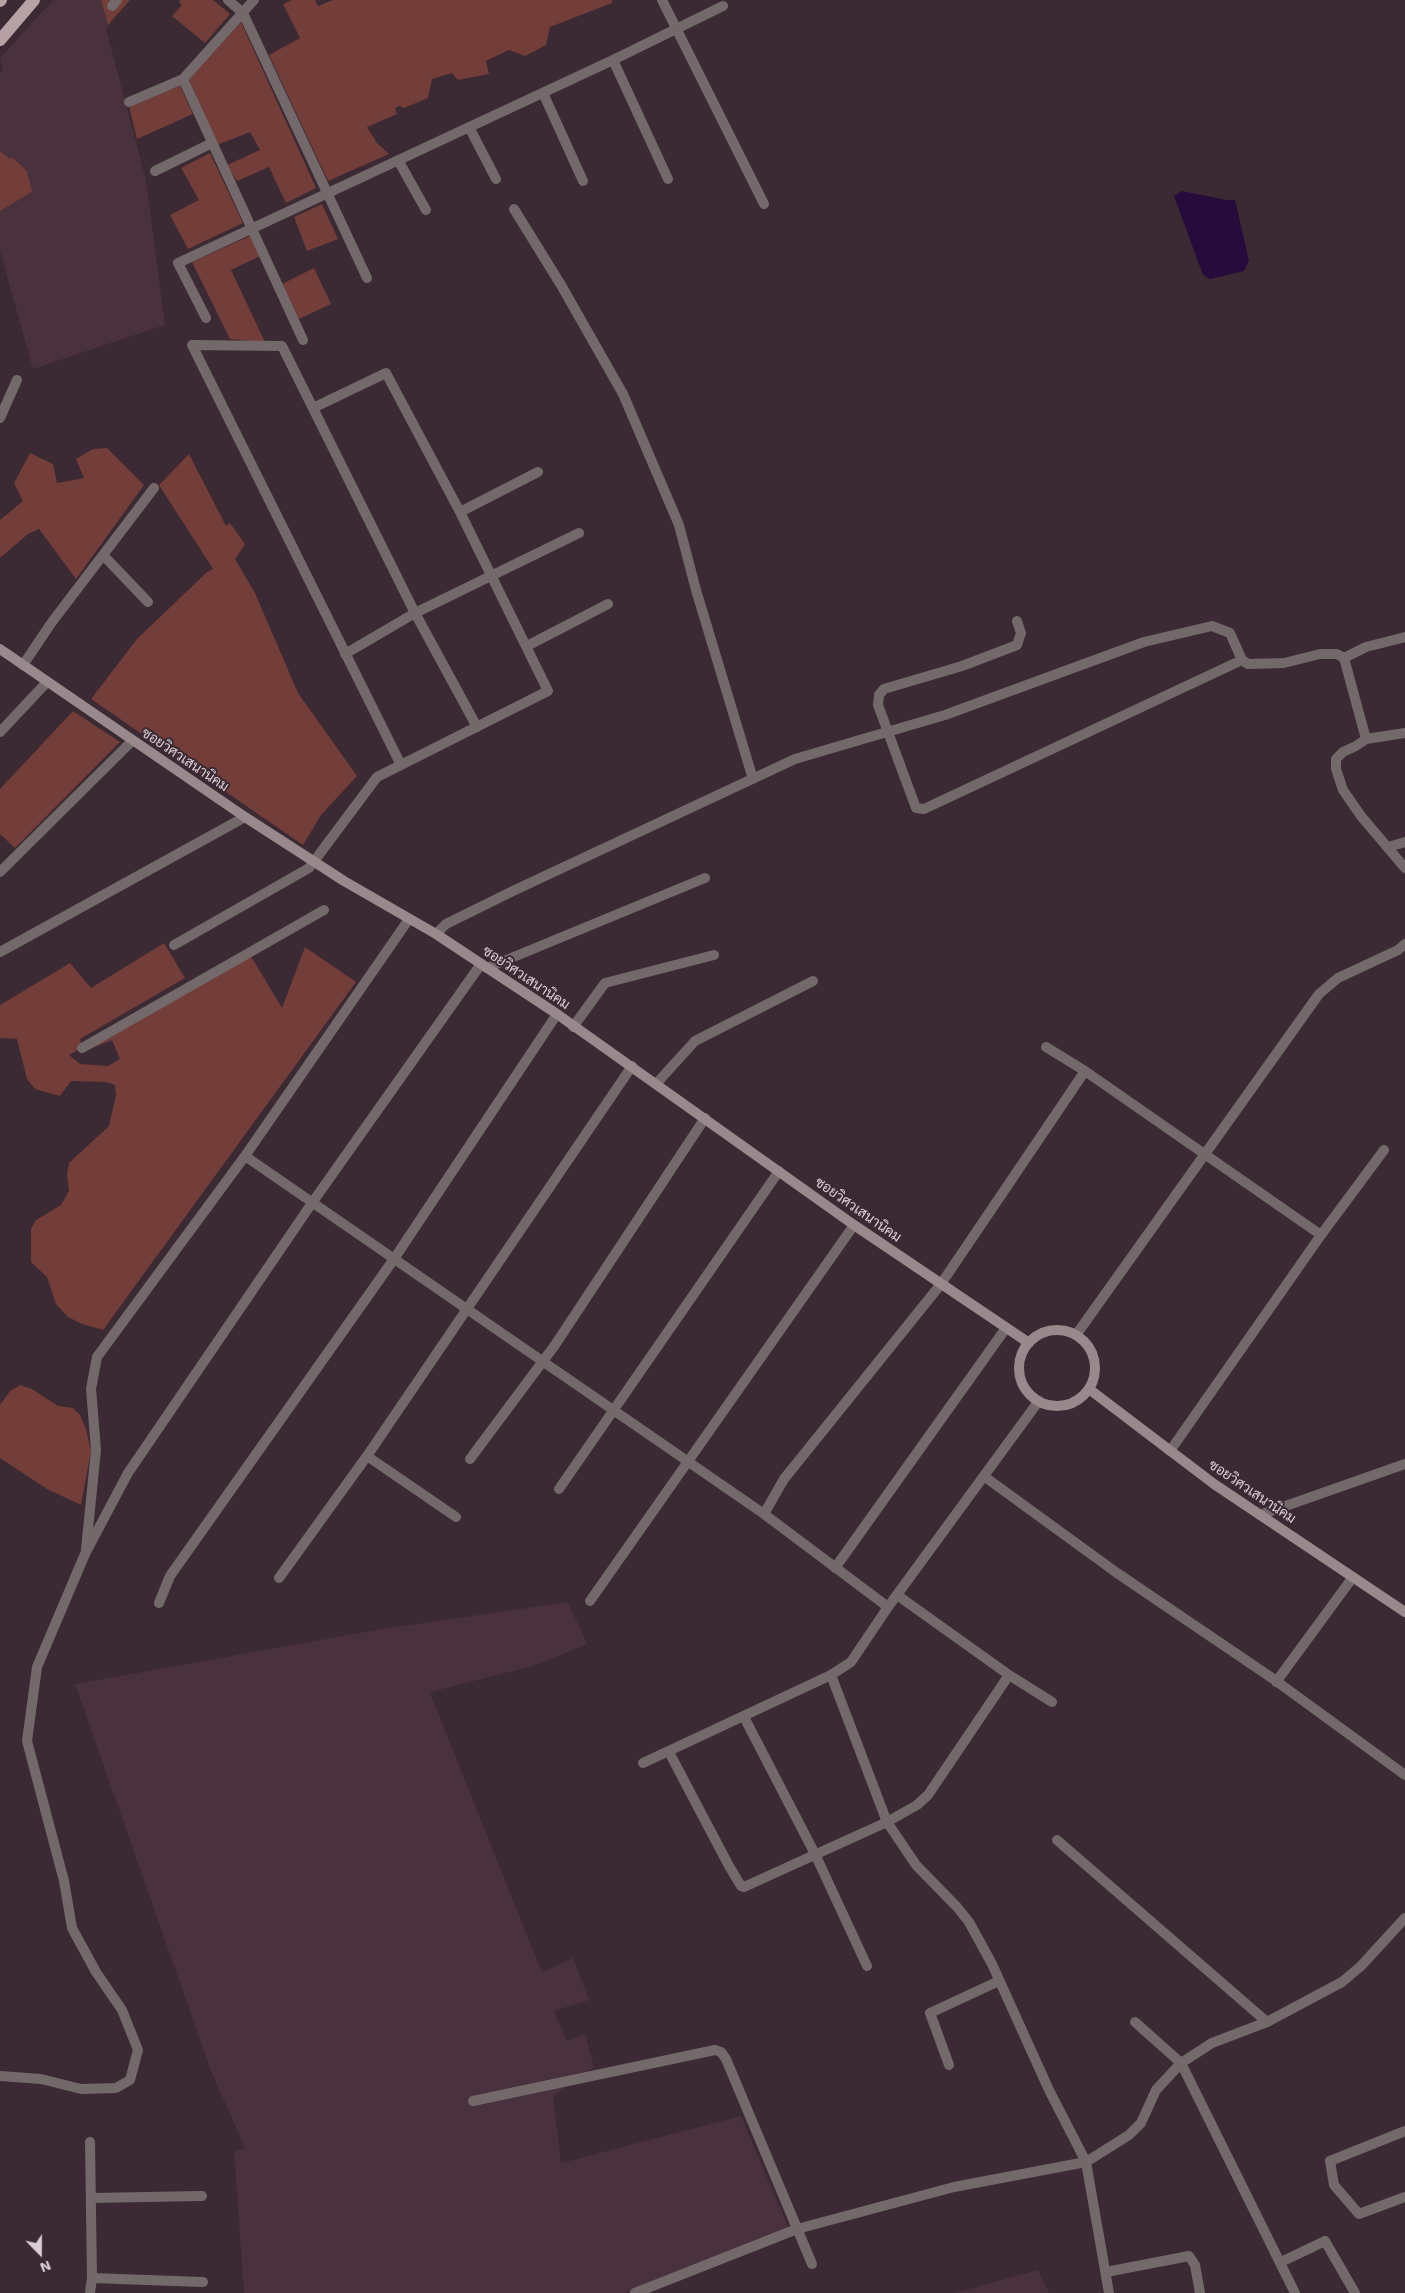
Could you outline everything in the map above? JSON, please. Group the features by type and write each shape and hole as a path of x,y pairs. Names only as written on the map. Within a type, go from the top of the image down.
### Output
{"main road":[{"path":"0,40 34,0"}],"street":[{"path":"228,0 243,12 326,194 367,278"},
{"path":"129,102 183,79 254,0"},
{"path":"662,0 764,204"},
{"path":"206,318 178,263 613,60 723,6"},
{"path":"613,60 668,179"},
{"path":"183,79 303,340"},
{"path":"543,93 583,181"},
{"path":"469,127 496,179"},
{"path":"155,171 212,144"},
{"path":"398,160 426,210"},
{"path":"514,209 562,285 623,394 679,525 696,590 753,779"},
{"path":"401,765 192,345 282,346 416,613 477,727"},
{"path":"174,945 309,868 369,785 377,777 548,691 460,512 386,372 313,408"},
{"path":"0,418 17,380"},
{"path":"460,512 538,472"},
{"path":"22,665 154,488"},
{"path":"345,654 416,613 579,533"},
{"path":"103,554 148,602"},
{"path":"527,646 608,604"},
{"path":"1017,621 1020,633 1017,645 962,666 881,691 878,705 916,808 924,809 1242,660"},
{"path":"436,934 446,924 515,890 795,759 945,715 1144,642 1212,626 1230,633 1242,660 1248,664 1284,663 1320,654 1337,654 1344,658 1366,739"},
{"path":"1344,658 1366,647 1405,637"},
{"name":"ซอยวิศวเสนานิคม","path":"0,649 245,817 436,934 557,1014 854,1225 1029,1343"},
{"path":"0,732 47,682"},
{"path":"1405,733 1366,739 1343,752 1336,759 1336,769 1343,790 1361,816 1405,868"},
{"path":"0,872 132,741"},
{"path":"0,952 245,817"},
{"path":"1388,847 1405,842"},
{"path":"0,2076 41,2079 81,2089 116,2088 130,2080 138,2050 122,2010 96,1972 72,1928 64,1880 27,1740 37,1667 86,1554 128,1473 312,1203 484,966 705,878"},
{"path":"82,1048 324,910"},
{"path":"86,1554 96,1450 91,1389 97,1357 245,1156 410,919"},
{"path":"1076,1336 1319,994 1338,978 1398,950 1405,944"},
{"path":"574,1027 605,983 714,955"},
{"path":"656,1084 695,1041 813,981"},
{"path":"159,1603 170,1576 197,1535 394,1259 557,1014"},
{"path":"1046,1047 1084,1070 1321,1236"},
{"path":"280,1578 367,1456 632,1066"},
{"path":"764,1514 784,1479 941,1284 1084,1070"},
{"path":"470,1459 543,1362 705,1118"},
{"path":"1170,1451 1321,1236 1384,1150"},
{"path":"245,1156 764,1514 888,1606"},
{"path":"559,1489 779,1171"},
{"path":"590,1601 854,1225"},
{"path":"836,1568 1006,1328"},
{"path":"1051,1331 1064,1331 1086,1343 1092,1354 1095,1366 1094,1378 1089,1389 1081,1398 1071,1404 1049,1406 1038,1402 1026,1390 1019,1374 1019,1363 1022,1352 1029,1343 1039,1335 1051,1331"},
{"name":"ซอยวิศวเสนานิคม","path":"1089,1389 1214,1484 1405,1612"},
{"path":"642,1763 831,1675 851,1662 888,1606 985,1477 1038,1402"},
{"path":"367,1456 456,1516"},
{"path":"1260,1515 1405,1464"},
{"path":"985,1477 1117,1573 1276,1682 1405,1775"},
{"path":"1276,1682 1353,1577"},
{"path":"897,1596 1009,1675 1052,1702"},
{"path":"831,1675 888,1822 916,1865 957,1906 969,1922 1000,1981 1049,2090 1086,2162 1110,2293"},
{"path":"669,1752 741,1886 744,1887 888,1822 917,1805 928,1795 1009,1675"},
{"path":"744,1717 815,1854 868,1966"},
{"path":"1057,1840 1267,2022"},
{"path":"635,2293 797,2229 954,2187 1086,2162 1129,2136 1141,2122 1156,2090 1181,2063 1212,2043 1267,2022 1342,1982 1360,1966 1405,1918"},
{"path":"949,2066 930,2013 1000,1981"},
{"path":"1135,2022 1181,2063 1295,2293"},
{"path":"473,2101 714,2050 721,2052 726,2059 812,2264"},
{"path":"1405,2131 1330,2161 1334,2185 1359,2214 1405,2197"},
{"path":"90,2142 92,2198 92,2278 90,2293"},
{"path":"92,2198 202,2196"},
{"path":"1281,2262 1325,2241 1355,2293"},
{"path":"1106,2272 1189,2256 1195,2264 1200,2293"},
{"path":"92,2278 203,2282"}],"shaded area":[{"path":"53,0 101,0 108,25 106,29 146,180 165,325 33,369 0,251 0,211 32,192 12,157 10,159 0,151 0,73 3,72 0,58"},
{"path":"101,0 130,0 108,25"},
{"path":"180,0 213,0 230,14 205,43 172,16 182,5 179,2"},
{"path":"292,0 315,0 318,6 333,0 612,0 612,3 550,27 546,45 525,56 509,50 486,61 489,74 458,80 452,73 432,79 428,98 404,108 400,106 395,108 397,114 367,127 377,143 389,154 328,181 269,55 300,38 283,4"},
{"path":"241,22 316,188 286,203 269,167 237,181 227,165 260,150 250,132 217,145 189,79"},
{"path":"180,86 193,114 137,139 129,106"},
{"path":"0,151 10,159 12,157 27,171 32,192 0,211"},
{"path":"210,153 243,223 188,249 170,215 199,200 181,168"},
{"path":"1182,191 1226,200 1235,200 1249,261 1244,271 1210,279 1203,275 1174,196"},
{"path":"322,204 338,239 307,251 294,217"},
{"path":"250,236 260,256 231,270 265,342 230,339 192,262"},
{"path":"314,268 331,304 299,319 282,284"},
{"path":"107,448 144,485 76,579 39,529 28,534 0,558 0,520 23,501 14,483 30,453 53,464 57,483 84,478 76,459 93,449"},
{"path":"189,454 226,526 230,523 245,544 235,559 255,593 298,693 357,776 321,815 303,845 91,699 137,639 207,572 213,569 159,485"},
{"path":"73,711 120,742 15,848 0,834 0,789"},
{"path":"164,943 185,978 80,1039 82,1047 249,953 282,1008 305,947 356,982 103,1330 82,1324 68,1317 56,1304 47,1277 31,1262 31,1229 36,1220 61,1205 69,1191 67,1175 69,1163 109,1126 116,1095 115,1085 106,1082 71,1081 60,1096 35,1089 27,1079 17,1039 0,1038 0,1005 70,963 91,988","holes":["112,1040 120,1059 108,1066 80,1064 69,1055 82,1048 85,1051"]},
{"path":"20,1385 32,1389 58,1406 73,1408 80,1415 86,1429 91,1451 81,1505 47,1489 0,1458 0,1405 10,1391"},
{"path":"568,1602 587,1644 537,1665 430,1692 542,1972 573,1958 589,2000 554,2011 567,2041 585,2034 594,2067 553,2096 561,2163 741,2116 789,2229 626,2293 244,2293 234,2152 245,2148 211,2071 75,1684 382,1629"},
{"path":"1038,2270 1049,2293 954,2293 1005,2279"}]}
